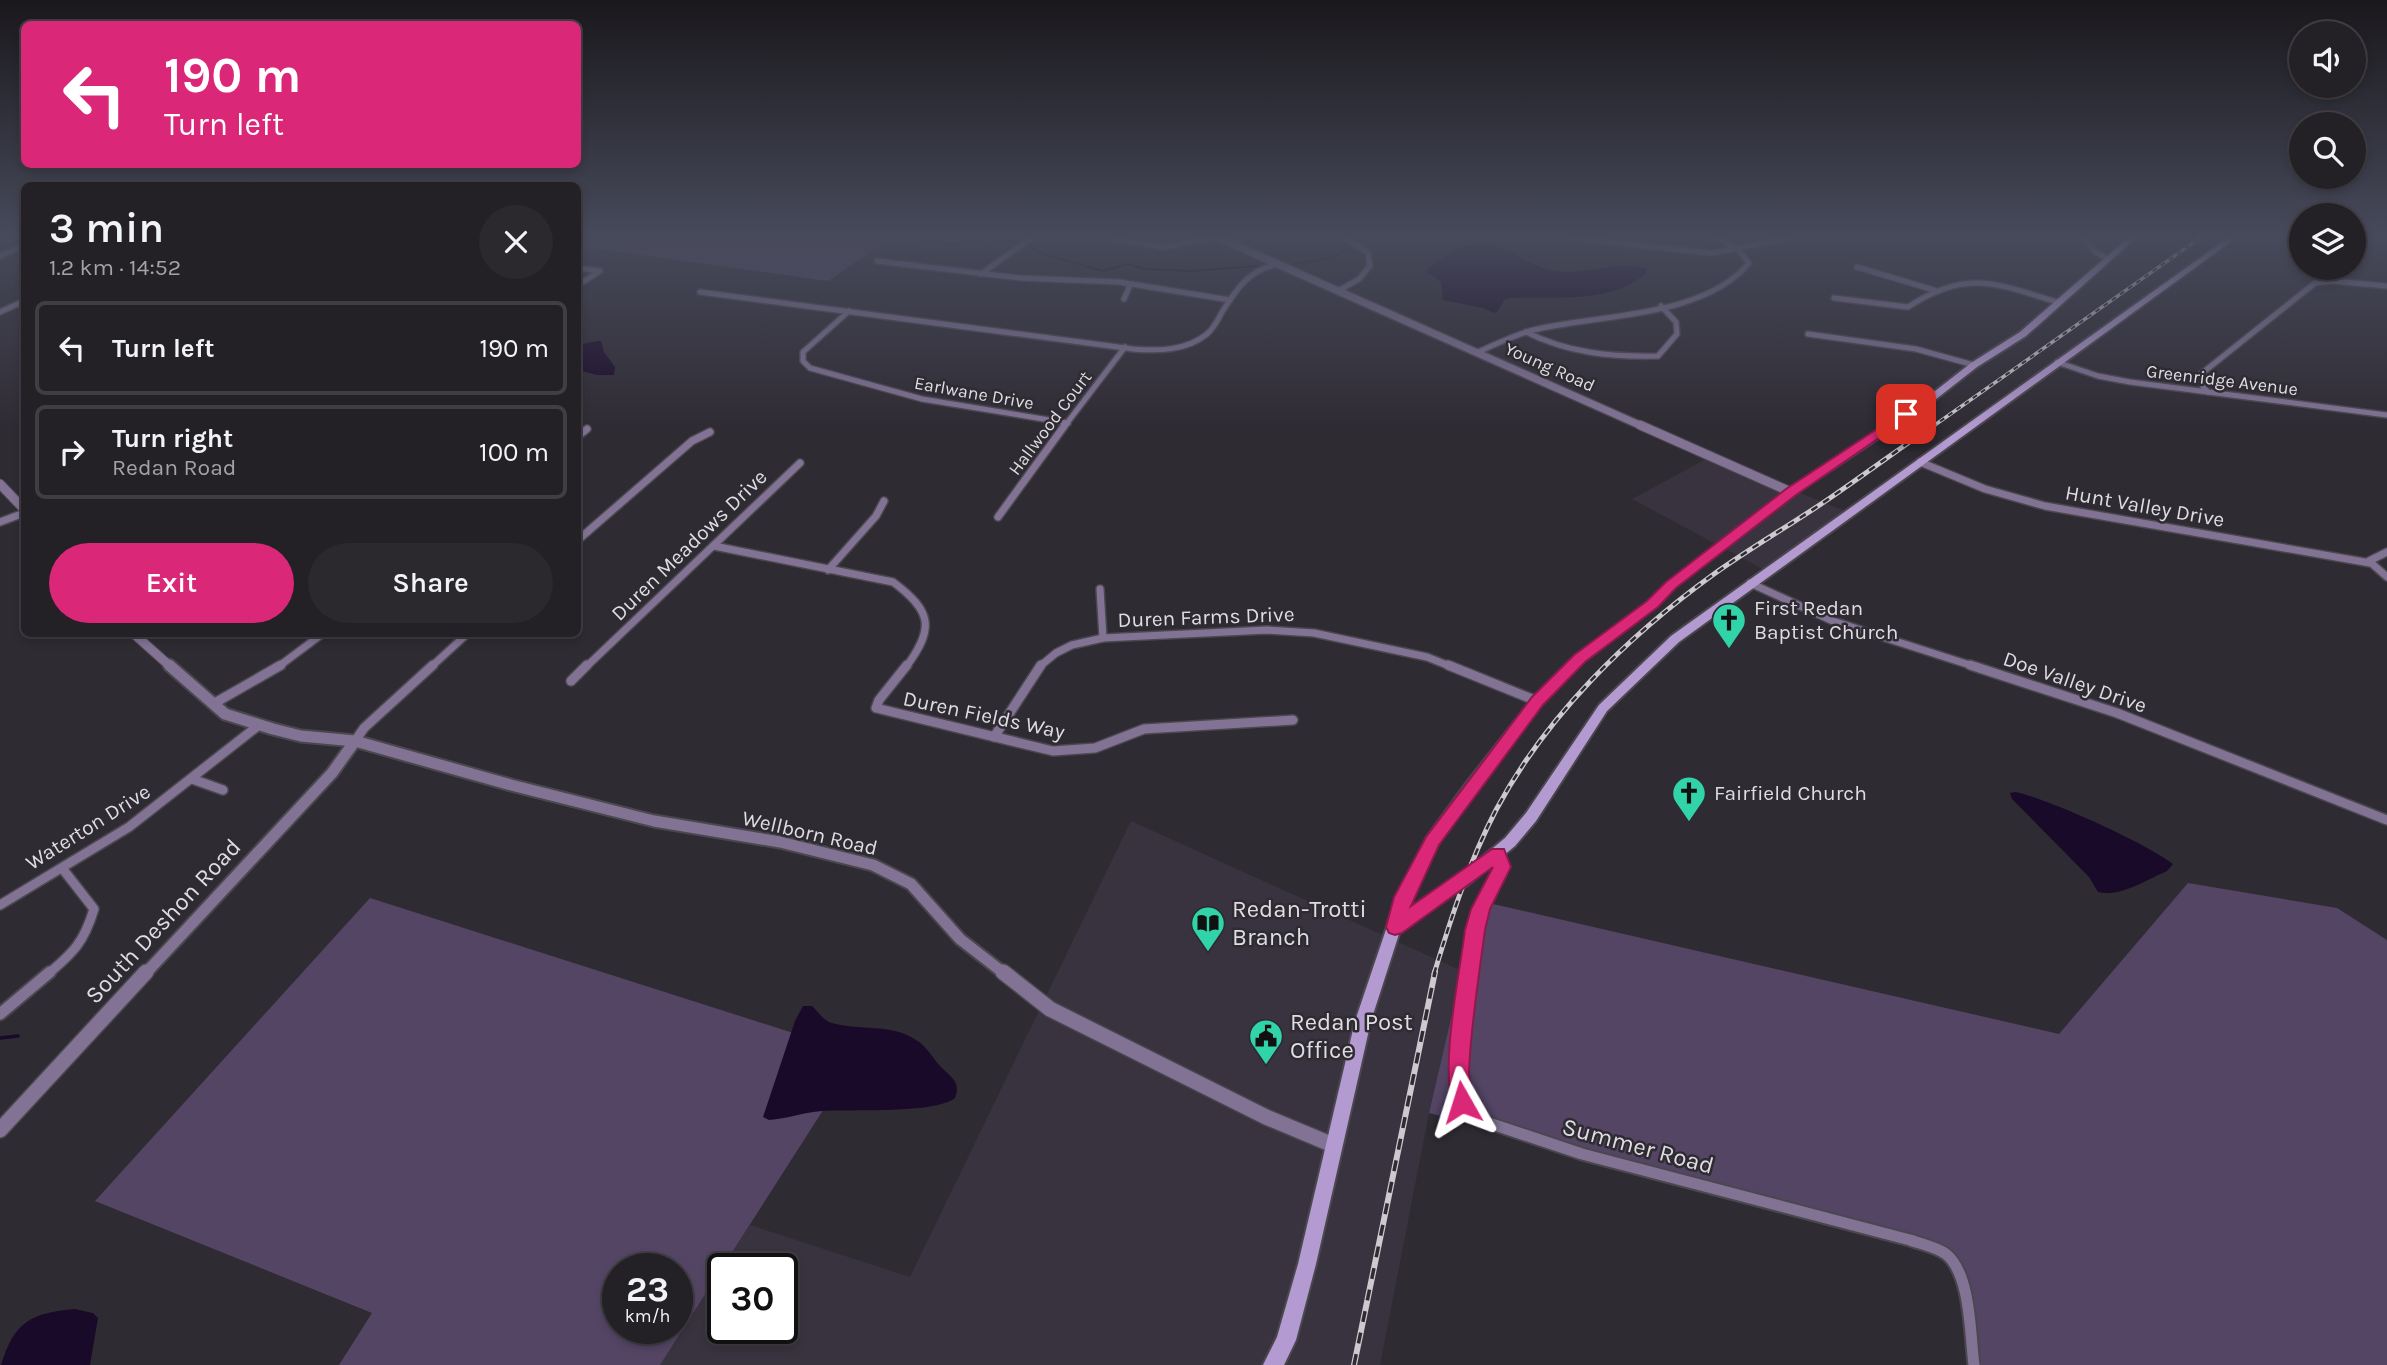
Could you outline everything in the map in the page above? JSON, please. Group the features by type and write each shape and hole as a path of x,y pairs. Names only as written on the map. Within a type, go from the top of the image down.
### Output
{"main road":[{"path":"1273,1365 1286,1340 1307,1264 1363,1021 1404,897 1432,841 1538,701 1579,659 1653,604 1671,585 1791,492 2023,334 2057,302"},
{"path":"1395,927 1498,854 1531,817 1602,708 1654,657 1750,583 2141,302"}],"street":[{"path":"0,312 21,302"},
{"path":"772,302 1125,347 1161,349 1196,341 1211,331 1229,302"},
{"name":"Young Road","path":"1363,302 1791,492"},
{"path":"1478,352 1526,332 1681,302"},
{"path":"1861,302 1900,307 1917,302"},
{"path":"2208,392 2203,387 2201,374 2291,302"},
{"path":"1526,332 1562,348 1622,356 1658,356 1677,334 1676,322 1661,306"},
{"name":"Earlwane Drive","path":"849,312 816,340 802,357 810,368 922,399 1068,423"},
{"path":"1808,334 1916,349 1974,365"},
{"name":"Hallwood Court","path":"998,517 1125,347"},
{"name":"Greenridge Avenue","path":"2057,362 2098,376 2387,415"},
{"path":"581,434 587,429"},
{"path":"581,537 692,441 710,432"},
{"name":"Hunt Valley Drive","path":"1920,462 1985,489 2045,506 2370,564 2387,577"},
{"name":"Duren Meadows Drive","path":"571,681 800,463"},
{"path":"0,484 21,508"},
{"path":"828,570 876,516 884,501"},
{"path":"0,523 21,512"},
{"name":"Duren Fields Way","path":"714,546 893,582 909,592 926,617 925,642 879,700 876,708 1053,751 1095,748 1144,729 1293,720"},
{"path":"2370,564 2369,561 2377,555 2387,552"},
{"name":"Doe Valley Drive","path":"1750,583 1833,621 2097,706 2387,820"},
{"path":"1100,589 1103,638"},
{"name":"Duren Farms Drive","path":"994,737 1040,666 1072,645 1103,638 1267,630 1314,633 1427,657 1538,701"},
{"name":"Wellborn Road","path":"137,637 226,714 259,725 301,736 355,741 511,785 654,821 780,842 873,865 911,884 960,939 1050,1009 1266,1117 1333,1145"},
{"path":"213,704 272,672 318,637"},
{"path":"355,741 364,728 464,637"},
{"name":"Waterton Drive","path":"0,905 129,827 259,725"},
{"name":"South Deshon Road","path":"0,1130 211,905 303,801 347,759 355,741"},
{"path":"192,779 223,790"},
{"name":"Summer Road","path":"1498,854 1502,867 1480,909 1475,930 1459,1061 1458,1085 1462,1102 1477,1119 1582,1154 1910,1240 1938,1251 1953,1261 1962,1279 1974,1365"},
{"path":"0,1014 75,951 86,935 94,909 62,867"}],"shaded area":[{"path":"1452,302 1503,302 1494,313"},
{"path":"601,341 604,352 615,367 614,375 597,375 581,371 581,344"},
{"path":"1710,457 1850,513 1770,573 1632,499"},
{"path":"2015,792 2097,823 2173,864 2167,871 2133,887 2115,892 2098,892 2089,877 2012,799 2010,793"},
{"path":"1131,821 1462,971 1429,1113 1380,1365 660,1365 674,1344 693,1344 693,1314 707,1292 707,1344 798,1344 798,1253 732,1253 750,1225 910,1277"},
{"path":"2188,883 2337,908 2387,940 2387,1365 1971,1365 1955,1253 1429,1113 1462,971 1493,904 2059,1034"},
{"path":"370,898 859,1054 732,1253 707,1253 707,1292 693,1313 693,1253 602,1253 602,1344 673,1344 660,1365 339,1365 372,1313 95,1201"},
{"path":"803,1006 812,1006 832,1023 896,1031 916,1040 954,1081 957,1088 955,1098 945,1103 912,1109 822,1111 769,1120 763,1117 795,1021"},
{"path":"75,1309 93,1313 98,1318 90,1365 1,1365 12,1339 26,1322 46,1313"}],"waterway":[{"path":"0,1038 18,1036"}],"railway":[{"path":"1932,427 2110,302"},
{"path":"1434,974 1454,911 1486,830 1516,775 1564,710 1620,651 1682,598 1934,425"},
{"path":"1354,1365 1435,972"}],"place":[{"name":"First Redan Baptist Church","path":"1729,650"},
{"name":"Fairfield Church","path":"1689,823"},
{"name":"Redan-Trotti Branch","path":"1208,953"},
{"name":"Redan Post Office","path":"1266,1066"}],"route":[{"path":"1462,1102 1458,1085 1459,1061 1475,930 1480,909 1502,867 1498,854 1395,927 1415,871 1432,841 1538,701 1579,659 1653,604 1671,585 1791,492 1906,414"}]}
